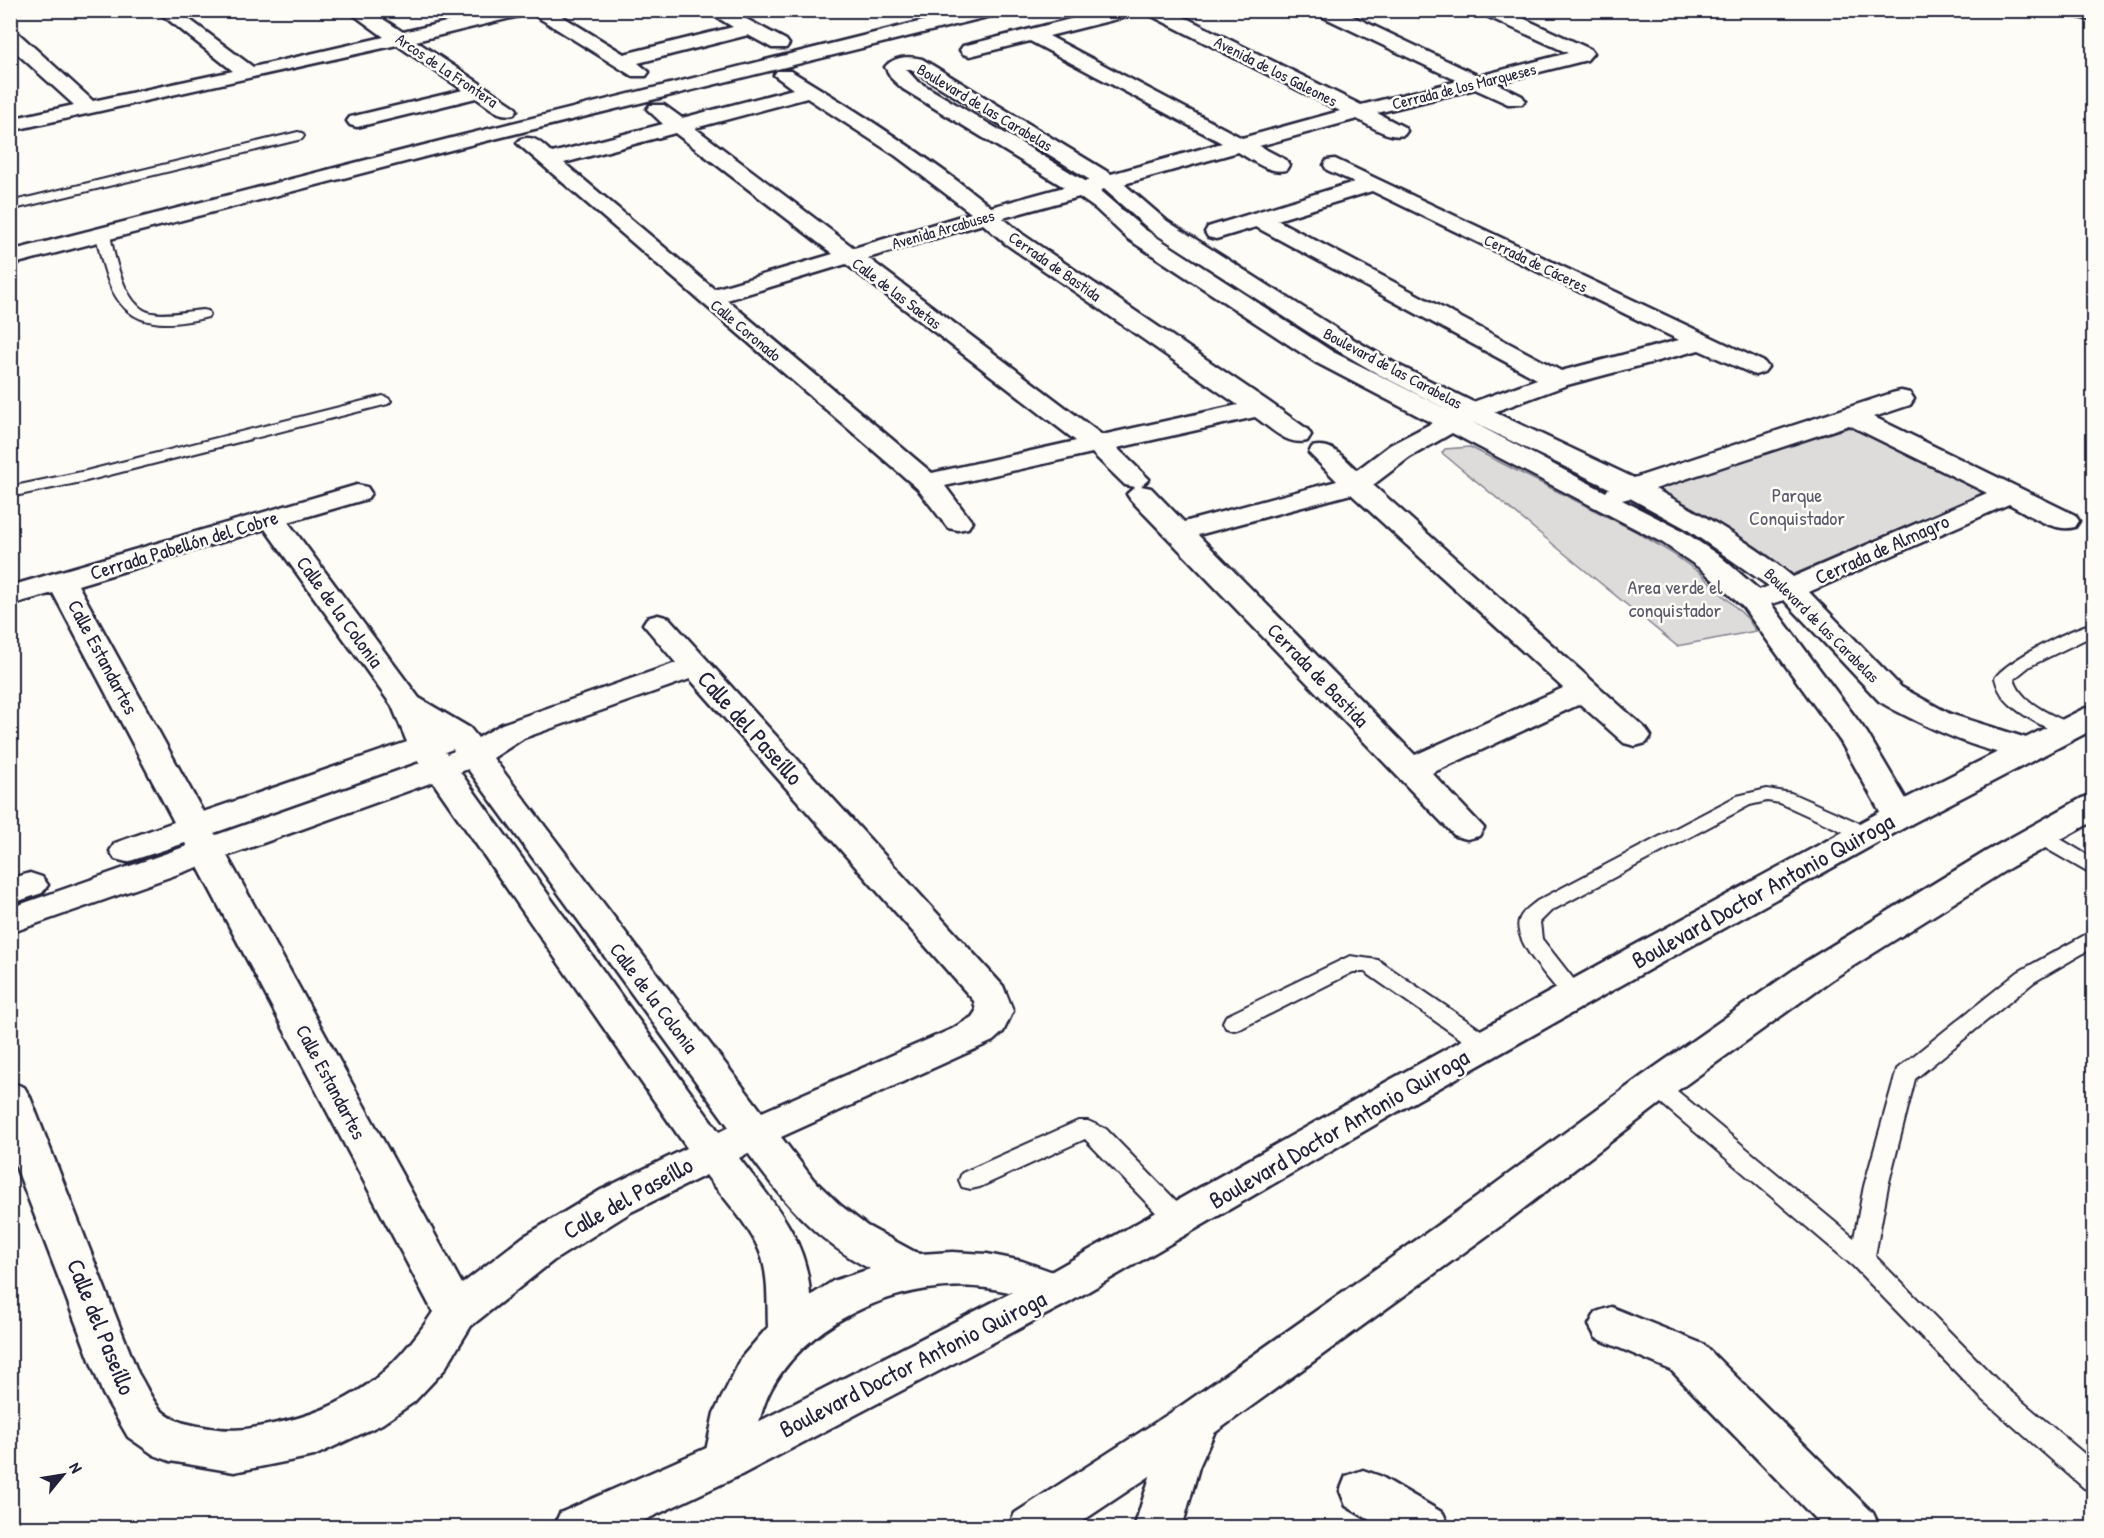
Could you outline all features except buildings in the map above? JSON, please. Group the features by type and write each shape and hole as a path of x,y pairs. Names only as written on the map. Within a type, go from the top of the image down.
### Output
{"street":[{"name":"Arcos de La Frontera","path":"356,10 507,110"},
{"path":"10,125 249,74 524,10"},
{"path":"538,10 648,77"},
{"path":"714,10 779,44"},
{"path":"10,258 448,145 992,10"},
{"path":"970,51 1130,10"},
{"name":"Avenida de los Galeones","path":"1155,10 1397,131"},
{"path":"1324,10 1515,100"},
{"name":"Cerrada de los Marqueses","path":"1109,182 1358,112 1580,56 1583,53 1489,10"},
{"path":"2074,10 2094,16"},
{"path":"170,14 198,13"},
{"path":"170,14 249,74"},
{"path":"621,61 749,29"},
{"path":"1033,35 1278,165"},
{"path":"10,36 20,55 89,108"},
{"name":"Boulevard de las Carabelas","path":"1899,816 1856,740 1754,601 1711,562 1673,537 1449,423 1324,357 1282,332 1136,234 1104,204 1084,190 910,85 899,75 895,67 904,63 915,63 1109,182 1159,225 1321,330 1387,369 1538,445 1630,487 1695,522 1766,568 1790,589 1890,694 1906,705 1948,725 2027,749"},
{"name":"Cerrada de Bastida","path":"784,75 911,158 988,215 1014,239 1298,435"},
{"path":"549,160 810,91"},
{"path":"357,121 478,92"},
{"name":"Calle de las Saetas","path":"657,109 1097,444 1138,486"},
{"name":"Calle Coronado","path":"528,143 927,482 958,522"},
{"name":"Cerrada de Cáceres","path":"1335,165 1755,367"},
{"name":"Avenida Arcabuses","path":"709,298 988,215 1109,182"},
{"path":"1216,232 1372,184"},
{"path":"1258,219 1558,380"},
{"path":"1178,532 1357,484 1400,451 1473,411 1558,380 1700,342"},
{"path":"1602,501 1630,487 1900,399"},
{"path":"927,482 1260,408"},
{"path":"1850,415 2065,520"},
{"path":"1322,453 1635,736"},
{"name":"Cerrada de Bastida","path":"1138,486 1178,532 1467,828"},
{"name":"Cerrada Pabellón del Cobre","path":"10,596 357,493"},
{"name":"Cerrada de Almagro","path":"1754,601 1790,589 2009,494"},
{"name":"Calle de la Colonia","path":"272,519 408,705 432,757 712,1153 757,1210 782,1253 788,1278 790,1332"},
{"name":"Calle Estandartes","path":"62,582 456,1313"},
{"name":"Calle del Paseíllo","path":"10,1097 119,1381 144,1423 170,1441 234,1452 314,1436 366,1410 398,1388 428,1358 456,1313 538,1249 616,1201 755,1132 977,1033 994,1016 995,1004 990,995 694,667 658,624"},
{"path":"10,921 200,839 694,667"},
{"path":"1411,770 1584,690"},
{"name":"Calle de la Colonia","path":"408,705 466,746 798,1191 820,1215 848,1237 916,1272"},
{"name":"Boulevard Doctor Antonio Quiroga","path":"577,1527 727,1460 1055,1290 1402,1091 1866,834 2080,723"},
{"path":"1032,1527 1197,1420 1482,1217 1656,1086 1818,971 2040,836 2094,806"},
{"path":"128,851 200,839"},
{"path":"727,1460 737,1413 758,1370 790,1332 848,1293 916,1272 952,1269 987,1271 1022,1278 1055,1290"},
{"path":"1611,1325 1687,1357 1856,1527"},
{"path":"1158,1527 1176,1467 1197,1420"},
{"path":"1363,1491 1426,1527"}],"lane":[{"path":"10,206 298,136"},
{"path":"103,234 107,257 133,312 145,317 203,314"},
{"path":"10,492 86,476 383,401"},
{"path":"2080,723 2021,704 2006,690 2004,678 2024,662 2094,628"},
{"path":"1575,995 1532,941 1529,920 1544,906 1744,800 1767,795 1784,797 1866,834"},
{"path":"2040,836 2094,869"},
{"path":"1862,1259 1876,1186 1905,1075 2026,977 2094,937"},
{"path":"1234,1022 1350,964 1370,964 1486,1045"},
{"path":"1656,1086 1862,1259 1989,1389 2094,1479"},
{"path":"971,1180 1078,1130 1088,1130 1098,1135 1179,1220"}],"green space":[{"name":"Parque Conquistador","path":"1850,427 1986,492 1792,575 1656,489"},
{"name":"Area verde el conquistador","path":"1470,447 1637,532 1670,552 1700,573 1748,619 1756,631 1677,646 1442,453 1445,449"}]}
